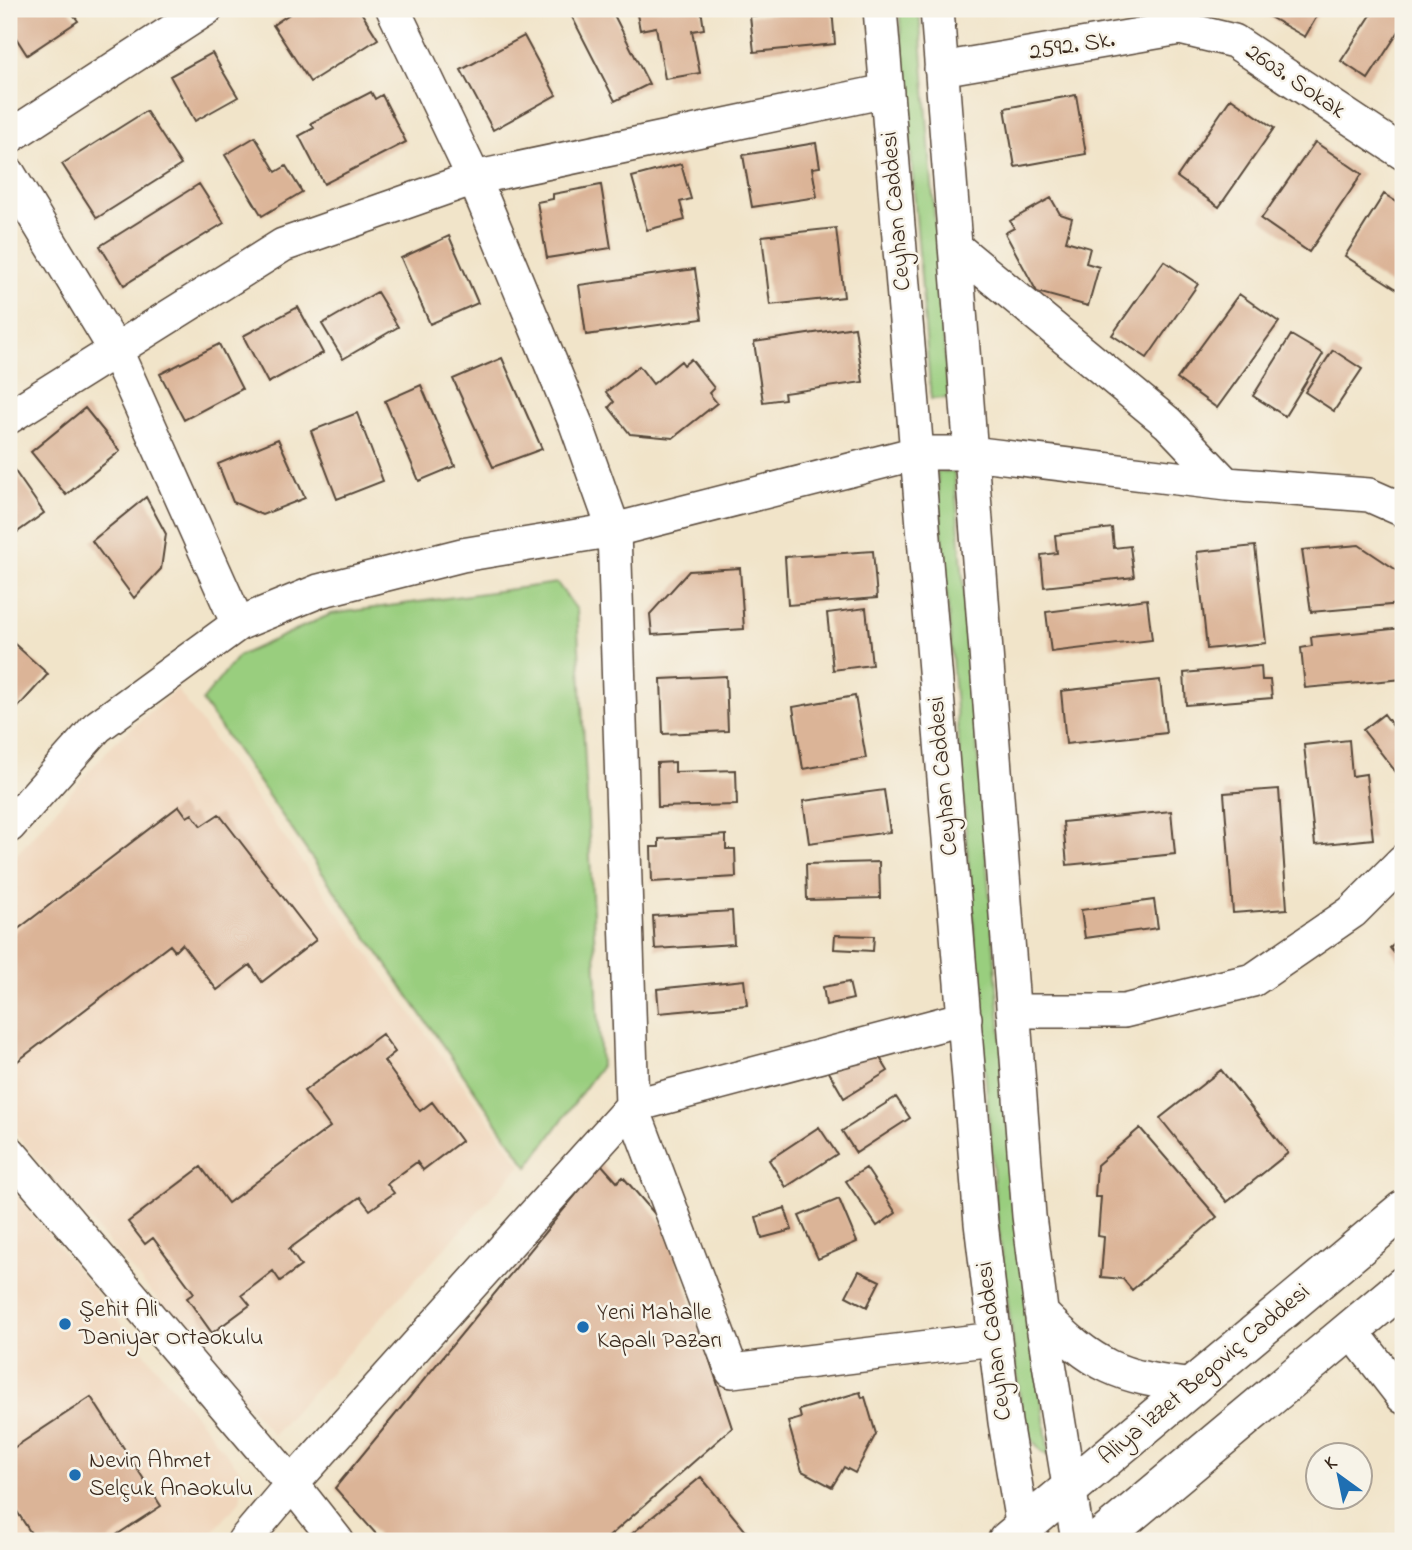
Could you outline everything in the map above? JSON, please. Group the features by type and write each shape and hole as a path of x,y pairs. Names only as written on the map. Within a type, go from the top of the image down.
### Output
{"main road":[{"name":"Aliya İzzet Begoviç Caddesi","path":"1018,1537 1068,1490 1403,1210"},
{"path":"1098,1541 1403,1286"}],"street":[{"path":"9,137 206,9"},
{"path":"393,9 474,178 576,424 614,530 632,1106 732,1371 994,1339"},
{"name":"Ceyhan Caddesi","path":"880,9 981,1223 1018,1537"},
{"name":"Ceyhan Caddesi","path":"937,9 1029,1216 1041,1313 1078,1541"},
{"name":"2592. Sk.","path":"941,69 1186,18"},
{"name":"2603. Sokak","path":"1186,18 1234,41 1403,153"},
{"path":"9,417 283,245 474,178 887,90"},
{"path":"9,174 116,351 238,624"},
{"path":"955,247 1168,423 1226,484"},
{"path":"9,827 97,727 238,624 319,591 461,555 614,530 917,453 971,453 1226,484 1369,495 1403,509"},
{"path":"1013,1012 1124,1011 1253,980 1352,912 1403,861"},
{"path":"244,1541 292,1484 632,1106 965,1018"},
{"path":"9,1152 292,1484 337,1541"},
{"path":"1041,1313 1070,1342 1095,1360 1123,1374 1151,1381 1193,1386"},
{"path":"1351,1330 1403,1397"}],"shaded area":[{"path":"177,689 521,1165 273,1435 9,1126 9,863 113,744"},
{"path":"9,1186 244,1475 240,1501 205,1541 9,1541"}],"green space":[{"path":"899,9 919,9 948,398 931,399"},
{"path":"954,471 1015,1201 1049,1456 1035,1444 1022,1415 996,1207 937,472"},
{"path":"557,583 577,610 601,1066 528,1167 202,701 238,656 331,614"}],"building":[{"path":"9,9 69,9 78,21 27,55 9,27"},
{"path":"297,9 359,9 378,39 310,82 273,25"},
{"path":"568,9 611,9 649,84 615,101"},
{"path":"636,9 701,9 704,29 692,31 700,73 665,79 656,27 640,30"},
{"path":"832,9 835,44 754,52 750,16"},
{"path":"1321,9 1305,37 1259,11"},
{"path":"1375,9 1403,9 1403,25 1368,79 1341,61"},
{"path":"524,36 556,95 493,130 461,70"},
{"path":"212,53 238,97 195,121 170,76"},
{"path":"371,92 375,99 382,95 406,142 324,184 299,136 314,128 311,123"},
{"path":"1076,95 1086,154 1015,167 1005,108"},
{"path":"1231,98 1274,128 1219,207 1177,177"},
{"path":"146,111 181,165 97,218 62,164"},
{"path":"255,137 276,172 286,166 302,192 262,216 225,155"},
{"path":"1315,142 1362,174 1309,252 1261,219"},
{"path":"816,143 820,167 812,168 817,197 752,207 743,155"},
{"path":"681,164 691,199 680,202 685,220 647,230 632,177"},
{"path":"199,184 224,223 124,285 100,246"},
{"path":"601,185 611,248 547,258 537,202 553,199 553,194"},
{"path":"1384,194 1403,206 1403,293 1345,256"},
{"path":"1051,198 1060,214 1072,218 1066,241 1090,248 1086,263 1099,267 1088,306 1037,292 1005,233 1014,228 1010,221"},
{"path":"836,228 844,297 770,305 762,236"},
{"path":"449,236 478,303 430,324 401,258"},
{"path":"1164,261 1198,284 1147,358 1112,335"},
{"path":"695,269 702,319 586,335 579,285"},
{"path":"377,292 398,327 343,359 322,324"},
{"path":"1239,294 1279,322 1217,408 1177,379"},
{"path":"298,307 323,353 268,383 243,336"},
{"path":"855,327 863,382 784,393 785,399 763,402 754,342"},
{"path":"1291,335 1323,354 1285,416 1253,396"},
{"path":"219,344 242,389 184,420 160,374"},
{"path":"1333,350 1362,369 1334,411 1305,392"},
{"path":"502,358 542,449 493,467 453,379"},
{"path":"691,359 714,388 709,393 717,403 673,438 630,434 609,407 614,402 606,392 639,366 653,384 681,361 684,365"},
{"path":"421,385 455,466 419,481 385,401"},
{"path":"85,408 120,451 66,495 31,452"},
{"path":"357,413 383,481 337,499 311,431"},
{"path":"278,439 305,498 262,515 233,502 218,464"},
{"path":"12,467 44,513 9,538 9,469"},
{"path":"146,497 166,534 161,569 134,598 92,541"},
{"path":"1112,528 1114,548 1130,546 1134,577 1044,587 1041,555 1057,553 1055,535"},
{"path":"1359,545 1398,571 1401,604 1311,612 1302,550"},
{"path":"1255,546 1266,643 1207,649 1197,552"},
{"path":"873,551 877,598 788,605 785,557"},
{"path":"740,568 744,629 652,635 650,614 689,571"},
{"path":"1147,599 1152,640 1051,652 1046,612"},
{"path":"866,608 872,665 833,670 827,613"},
{"path":"1403,628 1403,679 1305,688 1301,648 1312,646 1311,637"},
{"path":"9,639 48,674 11,715 9,713"},
{"path":"1261,666 1262,680 1270,680 1272,698 1186,705 1184,673"},
{"path":"726,676 728,731 663,734 661,679"},
{"path":"1160,680 1166,733 1066,744 1061,691"},
{"path":"855,696 866,758 803,769 793,707"},
{"path":"1384,714 1393,726 1403,717 1403,781 1363,730"},
{"path":"1349,740 1352,776 1366,774 1373,839 1315,845 1304,745"},
{"path":"675,762 675,772 736,770 737,805 658,807 657,763"},
{"path":"1279,789 1287,909 1233,913 1224,793"},
{"path":"884,790 890,832 809,843 803,801"},
{"path":"179,806 187,817 192,814 201,826 219,814 316,940 262,982 250,965 217,990 182,944 175,951 170,945 11,1066 9,936"},
{"path":"1171,811 1175,854 1067,865 1063,822"},
{"path":"726,835 726,849 735,849 736,877 652,882 651,847 659,847 659,839"},
{"path":"879,862 880,898 807,900 806,864"},
{"path":"1154,900 1158,928 1085,938 1081,910"},
{"path":"732,911 734,944 655,949 653,916"},
{"path":"835,935 874,936 873,951 834,949"},
{"path":"1403,937 1403,964 1390,948"},
{"path":"744,980 747,1005 659,1013 657,989"},
{"path":"849,982 853,999 826,1005 823,987"},
{"path":"382,1034 395,1052 384,1061 420,1111 432,1102 461,1141 423,1170 417,1162 387,1184 394,1193 370,1210 360,1197 289,1249 301,1266 280,1281 273,1271 242,1295 250,1305 212,1333 187,1298 194,1293 153,1238 145,1244 128,1222 201,1167 228,1203 330,1127 304,1091"},
{"path":"872,1045 888,1071 844,1098 829,1072"},
{"path":"1221,1070 1288,1153 1227,1202 1160,1118"},
{"path":"896,1097 910,1118 856,1153 842,1131"},
{"path":"819,1127 837,1154 786,1187 769,1160"},
{"path":"1140,1128 1217,1217 1132,1290 1123,1279 1101,1277 1104,1237 1098,1236 1101,1197 1095,1197 1097,1165"},
{"name":"Yeni Mahalle Kapalı Pazarı","path":"601,1164 617,1182 623,1177 666,1227 732,1428 604,1541 375,1541 373,1539 377,1535 335,1488"},
{"path":"866,1168 896,1213 877,1226 846,1181"},
{"path":"839,1199 857,1242 818,1259 799,1216"},
{"path":"785,1208 792,1230 762,1238 756,1217"},
{"path":"859,1271 880,1281 867,1307 846,1296"},
{"path":"860,1392 862,1398 865,1397 876,1434 855,1473 844,1467 832,1487 802,1471 788,1422 801,1418 799,1410"},
{"name":"Nevin Ahmet Selçuk Anaokulu","path":"91,1397 161,1506 107,1541 36,1541 9,1499 9,1451"},
{"path":"701,1477 754,1541 623,1541"}],"place":[{"name":"Şehit Ali Daniyar Ortaokulu","path":"65,1324"},
{"name":"Yeni Mahalle Kapalı Pazarı","path":"583,1327"},
{"name":"Nevin Ahmet Selçuk Anaokulu","path":"75,1475"}]}
